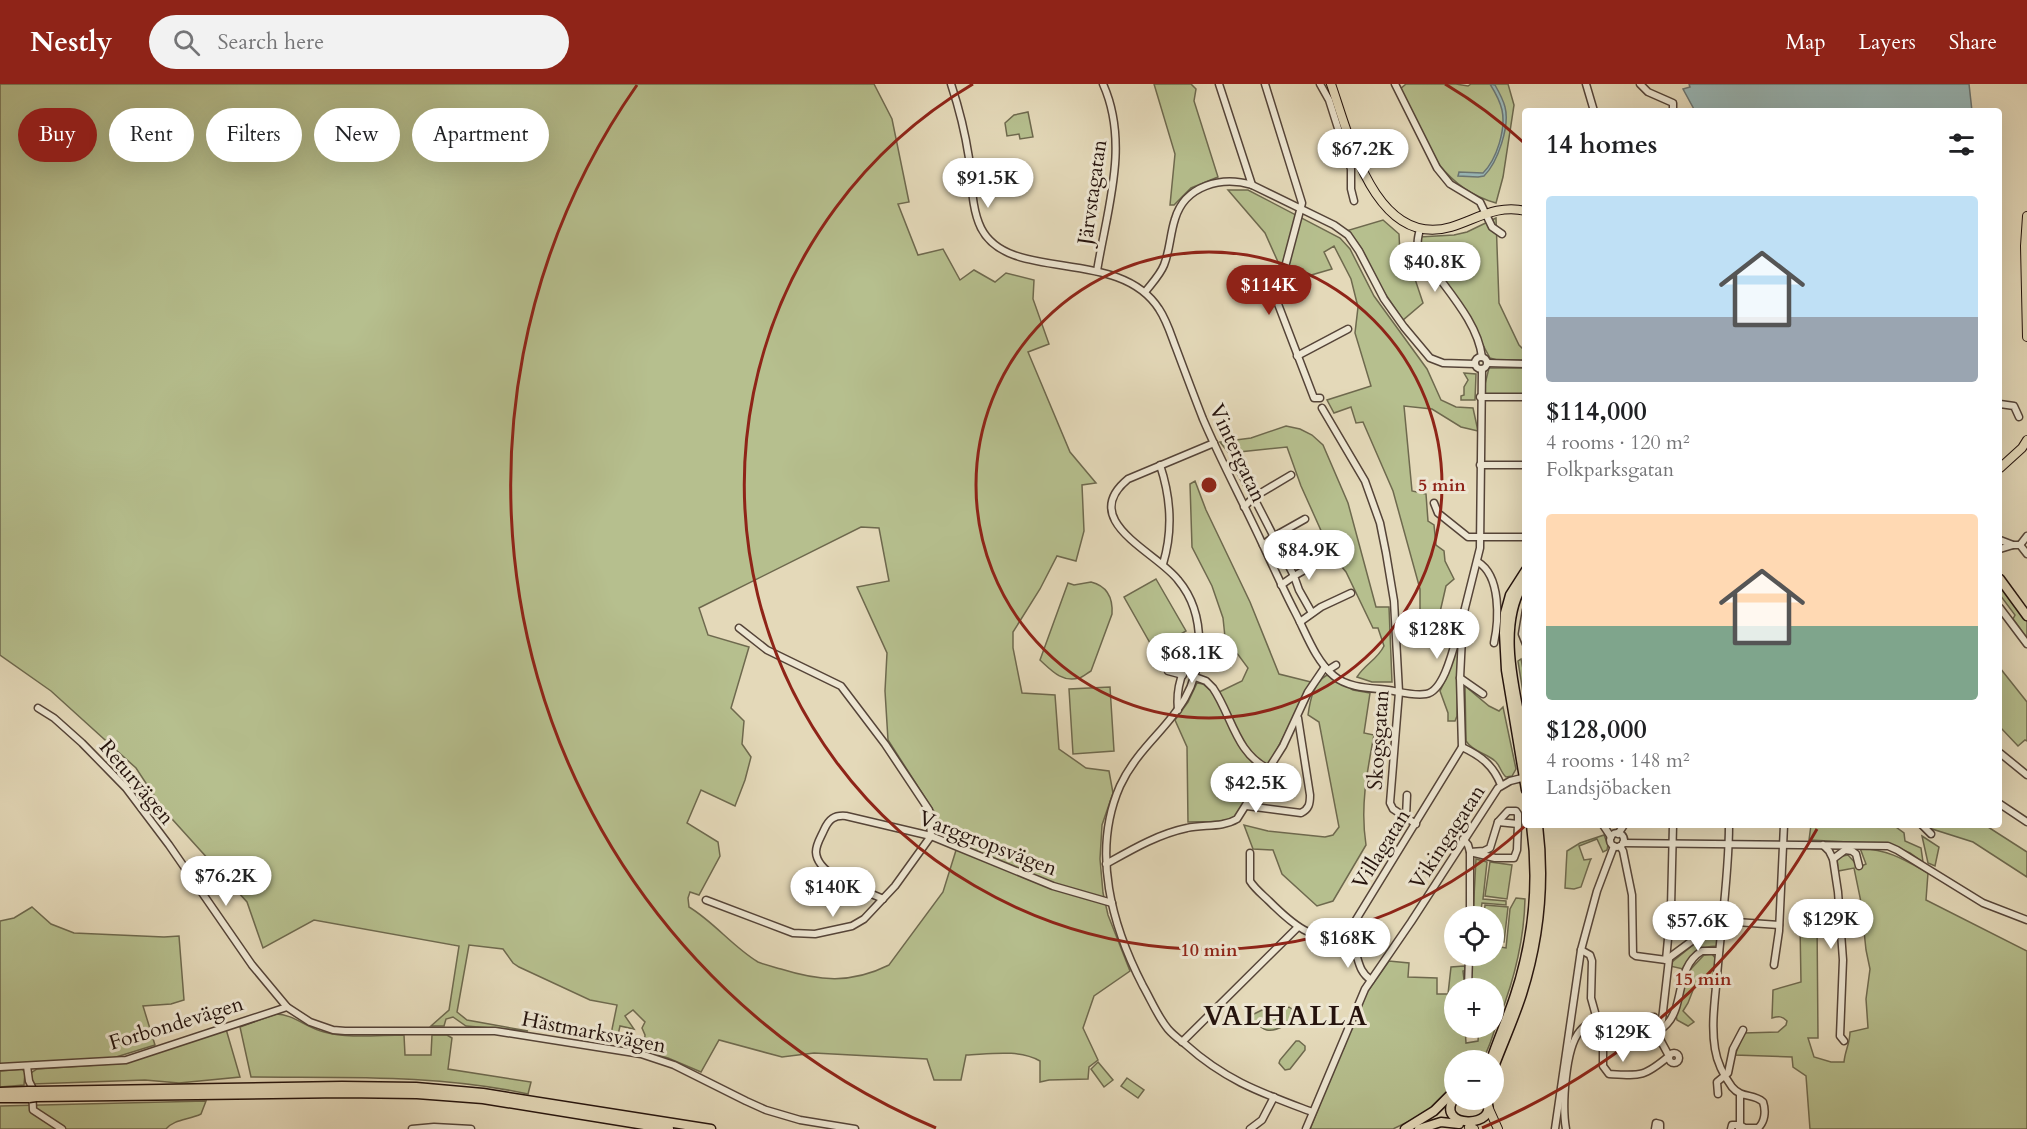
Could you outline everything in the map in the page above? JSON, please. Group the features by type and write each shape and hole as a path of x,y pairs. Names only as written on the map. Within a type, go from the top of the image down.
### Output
{"highway":[{"path":"1522,576 1510,595 1505,613 1504,633 1506,670 1522,764"},
{"path":"2002,582 2027,616"},
{"path":"1522,588 1513,605 1510,634 1512,669 1522,725"},
{"path":"1501,1050 1522,994 1533,951 1541,896 1536,838 1532,828"},
{"path":"1494,1050 1516,992 1531,929 1538,828"},
{"path":"1491,1050 1497,1041"},
{"path":"0,1098 32,1094 342,1086 416,1087 483,1093 711,1129"},
{"path":"0,1092 32,1094 353,1092 417,1094 483,1099 669,1129"},
{"path":"1405,1129 1434,1111 1444,1101"},
{"path":"1405,1129 1433,1116 1444,1107"},
{"path":"1451,1110 1459,1124"},
{"path":"1419,1129 1435,1122 1459,1124 1472,1128 1483,1122 1486,1110"}],"main road":[{"path":"1325,85 1378,197 1387,210 1398,219 1419,229 1446,228 1486,212 1510,208 1522,210"},
{"path":"2027,216 2025,246 2027,337"},
{"path":"2003,459 2022,448 2027,440"},
{"path":"1491,1110 1498,1129"}],"street":[{"name":"Vintergatan","path":"951,84 965,135 976,214 980,227 988,239 1003,251 1097,271 1128,281 1153,300 1163,316 1214,443 1244,507 1300,622 1327,668"},
{"name":"Järvstagatan","path":"1097,271 1117,147 1116,126 1103,84"},
{"path":"1220,84 1252,185"},
{"path":"1265,84 1302,203 1278,300 1281,315 1314,398 1320,398"},
{"path":"1395,84 1437,168 1450,184 1480,202 1492,227 1502,234"},
{"path":"1586,84 1592,108"},
{"path":"1640,84 1648,92 1673,103 1673,108"},
{"path":"1325,85 1351,169 1351,189 1354,201"},
{"path":"1145,292 1164,267 1176,215 1186,199 1202,188 1217,182 1236,181 1252,185 1334,225 1350,238 1384,299 1430,358 1443,363 1475,364 1482,369"},
{"path":"1419,229 1417,242 1420,251 1453,297 1480,345 1482,357 1488,363"},
{"path":"1297,356 1348,329"},
{"path":"1475,364 1478,358 1482,357"},
{"path":"1488,363 1522,364"},
{"path":"1327,668 1334,676 1349,684 1424,694 1438,687 1447,670 1478,562 1480,398 1482,369 1488,363"},
{"path":"1480,398 1522,397"},
{"path":"2002,404 2014,406 2019,417"},
{"name":"Skogsgatan","path":"1322,408 1365,481 1380,522 1394,601 1399,692 1390,803 1393,809 1416,824"},
{"path":"1214,443 1135,475 1123,483 1114,496 1112,510 1114,521 1120,531 1163,564 1180,582 1192,603 1198,625 1198,654 1195,677 1190,692 1142,753 1120,788 1107,835 1106,864 1112,903 1128,957 1150,1000 1169,1030 1223,1074 1253,1089 1312,1112"},
{"path":"1235,461 1312,613"},
{"path":"1161,465 1167,490 1170,523 1169,543 1163,564"},
{"path":"1480,465 1522,465"},
{"path":"1244,507 1254,497 1291,475"},
{"path":"1434,503 1438,513 1466,535 1522,537"},
{"path":"1263,545 1305,519"},
{"path":"2002,548 2016,545 2027,536"},
{"path":"2002,541 2016,545 2027,554"},
{"path":"1281,585 1329,556"},
{"path":"1478,562 1485,570 1498,596 1494,643"},
{"path":"1300,622 1312,613 1351,593"},
{"path":"2002,611 2027,644"},
{"path":"1463,616 1460,678 1462,747 1487,761 1501,785"},
{"path":"706,900 793,933 815,934 859,923 895,886 931,836 929,810 885,744 841,686 767,650 739,628"},
{"path":"1178,710 1178,688 1191,659 1198,654"},
{"path":"1106,864 1160,836 1187,828 1231,823 1237,819 1283,746 1308,692 1327,668 1336,665"},
{"path":"1168,671 1183,675"},
{"path":"1195,677 1206,681 1213,688 1246,752 1256,763 1269,769"},
{"path":"1460,678 1483,694"},
{"name":"Returvägen","path":"38,708 54,718 82,742 126,788 169,845 252,965 287,1007 310,1022 333,1030 458,1031"},
{"path":"1247,806 1301,813 1306,811 1310,803 1310,795 1298,715"},
{"name":"Villagatan","path":"1346,936 1462,747"},
{"path":"2002,755 2027,775"},
{"name":"Vikingagatan","path":"1306,1129 1354,1011 1371,980 1501,785 1522,782"},
{"path":"1406,817 1407,795"},
{"path":"2002,805 2027,822"},
{"path":"1508,811 1518,813 1517,850 1514,858 1502,859 1470,852 1490,848 1498,822 1508,811"},
{"name":"Varggropsvägen","path":"883,899 834,876 821,866 817,843 832,818 846,816 931,836 1053,886 1112,903"},
{"path":"1498,822 1518,824"},
{"path":"1605,828 1611,837 1610,841 1619,845 1888,846 1989,905 2027,920"},
{"path":"1611,837 1618,834 1622,828"},
{"path":"1656,1032 1662,1020 1668,960 1673,828"},
{"path":"1729,828 1713,1027 1716,1053 1725,1075 1740,1095 1739,1127"},
{"path":"1774,965 1779,925 1784,828"},
{"path":"1925,828 1931,834"},
{"path":"1618,834 1623,838 1597,891 1581,950 1555,1129 1566,1129 1563,1103 1572,1046 1581,1029 1598,1021 1611,1019 1638,1034 1656,1032 1670,1019 1685,974 1694,958 1705,951 1719,951"},
{"path":"1463,839 1470,852 1470,906"},
{"path":"1619,845 1623,852 1632,895 1633,954 1636,956 1668,960 1722,921 1779,925"},
{"path":"1822,845 1833,859 1842,930 1843,987 1840,1036 1844,1041"},
{"path":"1833,859 1845,850 1852,851 1857,854 1859,866"},
{"path":"1250,853 1249,875 1252,884 1298,927 1324,938 1346,936 1356,949 1361,971 1371,980"},
{"path":"1182,1042 1298,927"},
{"path":"1581,950 1590,955 1592,961 1591,998 1603,1041 1603,1066 1609,1074 1644,1074 1669,1056 1656,1032"},
{"name":"Forbondevägen","path":"0,1067 126,1060 287,1007"},
{"path":"1620,1023 1625,1019 1654,1017"},
{"path":"1718,1094 1717,1082 1728,1073 1733,1049 1743,1030"},
{"name":"Hästmarksvägen","path":"458,1031 508,1032 641,1054 683,1068 766,1110 800,1120 855,1129"},
{"path":"27,1066 32,1087 33,1110 62,1129"},
{"path":"1731,1129 1732,1125 1758,1128 1763,1120 1765,1109 1762,1100 1740,1095"},
{"path":"1250,1129 1262,1120 1275,1097"},
{"path":"1655,1129 1656,1123 1660,1124 1660,1129"},
{"path":"412,1129 434,1127 471,1129"}],"green space":[{"path":"0,84 874,84 892,119 909,202 898,204 918,255 943,249 960,280 974,270 995,282 1006,273 1034,280 1033,299 1049,344 1028,352 1070,452 1096,483 1082,485 1084,531 1076,561 1057,556 1040,589 1013,632 1013,648 1022,693 1055,695 1059,749 1086,768 1109,771 1113,793 1102,825 1100,859 1103,893 1108,915 1130,971 1094,996 1083,1028 1098,1060 1089,1067 1088,1079 1040,1082 1040,1061 1023,1055 994,1053 966,1055 961,1080 934,1080 927,1059 814,1053 782,1057 719,1040 701,1072 644,1051 645,1035 642,1028 645,1022 633,1010 625,1016 634,1029 620,1026 618,1035 611,1034 617,1005 590,1000 519,967 513,963 503,949 469,945 457,1012 467,1020 528,1031 466,1026 453,1017 446,1019 444,1026 431,1026 449,1010 459,946 314,920 263,948 247,902 163,809 136,768 51,691 0,655","holes":["861,527 879,528 889,581 857,587 887,653 885,691 888,740 935,813 938,836 957,847 943,892 889,965 848,978 822,978 795,973 758,962 689,907 690,892 699,895 720,856 718,842 687,823 701,790 735,806 751,757 742,744 744,721 731,708 749,647 708,635 699,608"]},
{"path":"1154,84 1191,84 1196,89 1194,101 1218,177 1191,188 1174,205 1170,205 1175,154"},
{"path":"1406,84 1468,86 1471,84 1508,84 1514,105 1503,177 1496,203 1476,196 1446,173 1425,143 1399,90"},
{"path":"1028,112 1033,137 1020,139 1019,134 1007,136 1005,123 1014,115"},
{"path":"1228,190 1248,190 1340,238 1350,249 1374,296 1427,369 1441,400 1456,407 1473,408 1478,431 1461,427 1432,409 1404,406 1412,491 1426,494 1428,521 1434,525 1436,545 1444,551 1445,561 1454,579 1446,586 1432,647 1420,623 1420,589 1393,491 1363,422 1356,423 1351,407 1334,413 1327,400 1371,386 1355,333 1358,307 1351,279 1334,246 1324,252 1332,269 1287,282 1265,233"},
{"path":"1496,218 1499,303 1522,348 1522,360 1490,358 1477,334 1421,251 1419,237 1467,232"},
{"path":"1383,220 1399,234 1400,254 1415,279 1423,303 1403,320 1376,279 1361,247 1346,231"},
{"path":"1489,368 1522,368 1522,395 1482,396"},
{"path":"1464,373 1476,374 1475,400 1461,400 1468,380"},
{"path":"1286,426 1312,435 1323,445 1348,503 1376,607 1389,607 1392,682 1372,682 1357,677 1384,646 1378,628 1373,628 1346,572 1332,555 1301,486 1287,447 1239,452 1231,456 1220,442 1251,438"},
{"path":"1195,481 1206,510 1250,602 1279,674 1311,682 1252,795 1242,809 1229,819 1188,822 1187,747 1175,720 1188,702 1197,683 1203,684 1215,694 1242,681 1248,668 1225,637 1223,618 1212,586 1192,547 1190,484"},
{"path":"1156,579 1186,631 1154,650 1124,597"},
{"path":"1091,582 1101,586 1108,594 1112,614 1091,671 1079,678 1067,679 1057,675 1040,660 1068,583 1074,585"},
{"path":"2002,587 2027,619 2027,638 2013,619 2015,615 2002,598"},
{"path":"1459,632 1457,716 1455,721 1448,721 1448,713 1440,691 1449,672"},
{"path":"1521,659 1522,686 1518,661"},
{"path":"2002,671 2027,702 2027,741 2025,740 2018,746 2002,729"},
{"path":"1327,675 1353,690 1370,693 1364,733 1374,735 1364,803 1366,845 1333,901 1317,906 1282,874 1273,850 1253,849 1244,825 1268,831 1325,837 1333,835 1339,827 1319,722 1308,715 1315,687"},
{"path":"1465,686 1489,706 1499,711 1503,707 1516,769 1512,776 1506,777 1495,761 1472,748 1466,741"},
{"path":"1110,687 1114,751 1073,754 1069,689"},
{"path":"1811,828 1897,828 1904,833 1905,841 1921,848 1923,862 1910,853 1888,844 1809,840"},
{"path":"1929,828 1990,828 2027,852 2027,877 1973,842"},
{"path":"1604,835 1608,845 1607,850 1603,852 1597,839 1579,846 1584,860 1591,859 1581,887 1565,888 1567,851 1580,843"},
{"path":"1922,836 1939,847 1935,866 1928,863"},
{"path":"1860,848 1888,853 1928,873 1926,900 2027,951 2027,1129 1810,1129 1806,1076 1793,1067 1792,1057 1735,1055 1744,1033 1778,1032 1786,1025 1787,1021 1782,1017 1772,1018 1773,990 1801,982 1800,925 1817,919 1818,1038 1808,1038 1814,1057 1831,1062 1844,1062 1850,1032 1868,1028 1866,999 1870,969 1861,902 1854,868 1838,871 1837,857 1848,855 1859,867 1866,864"},
{"path":"1476,859 1487,862 1483,899 1506,901 1506,905 1482,903 1482,906 1474,906"},
{"path":"1490,862 1512,865 1507,899 1485,896"},
{"path":"1516,898 1525,899 1520,948 1504,1006 1504,978 1471,978 1472,966 1504,966 1504,948 1506,948 1510,909"},
{"path":"32,907 51,924 74,933 179,936 184,1000 171,1004 143,1006 155,1045 113,1058 0,1064 0,921 14,918"},
{"path":"1504,907 1508,907 1504,942"},
{"path":"1718,925 1717,946 1696,951 1683,969 1670,966 1672,962"},
{"path":"1712,954 1716,959 1713,988 1695,985 1683,1011 1694,1022 1688,1026 1677,1020 1676,1015 1690,970 1704,955"},
{"path":"1389,961 1409,963 1408,977 1437,978 1437,994 1444,994 1444,1038 1466,1038 1466,1043 1478,1041 1478,1038 1492,1038 1487,1050 1444,1050 1444,1101 1416,1118 1393,1129 1310,1129 1355,1016 1368,991"},
{"path":"1464,966 1467,970 1463,971 1464,978 1450,978 1451,967"},
{"path":"1289,1007 1296,1012 1286,1024 1280,1017"},
{"path":"1264,1009 1278,1021 1276,1024 1280,1027 1284,1026 1273,1030 1265,1029 1248,1017"},
{"path":"276,1014 288,1016 318,1030 334,1034 404,1035 405,1055 431,1055 432,1035 447,1035 452,1038 448,1069 531,1082 528,1094 425,1080 251,1077 240,1027"},
{"path":"226,1029 240,1077 179,1083 145,1080 32,1084 31,1073 37,1069 127,1063"},
{"path":"1296,1041 1305,1046 1305,1050 1290,1069 1285,1070 1279,1063 1280,1060"},
{"path":"1098,1062 1113,1080 1104,1087 1091,1069"},
{"path":"22,1069 25,1072 24,1085 0,1087 0,1071"},
{"path":"1127,1078 1144,1090 1138,1098 1121,1086"},
{"path":"206,1101 201,1114 177,1121 166,1129 0,1129 0,1106"}],"water":[{"path":"1490,84 1495,85 1505,107 1506,124 1502,143 1494,162 1484,176 1458,176 1459,172 1483,173 1496,152 1503,118 1502,110"},
{"path":"1689,84 1969,84 1972,108 1693,108 1683,89 1690,87"}],"district":[{"name":"VALHALLA","path":"1286,1016"}]}
